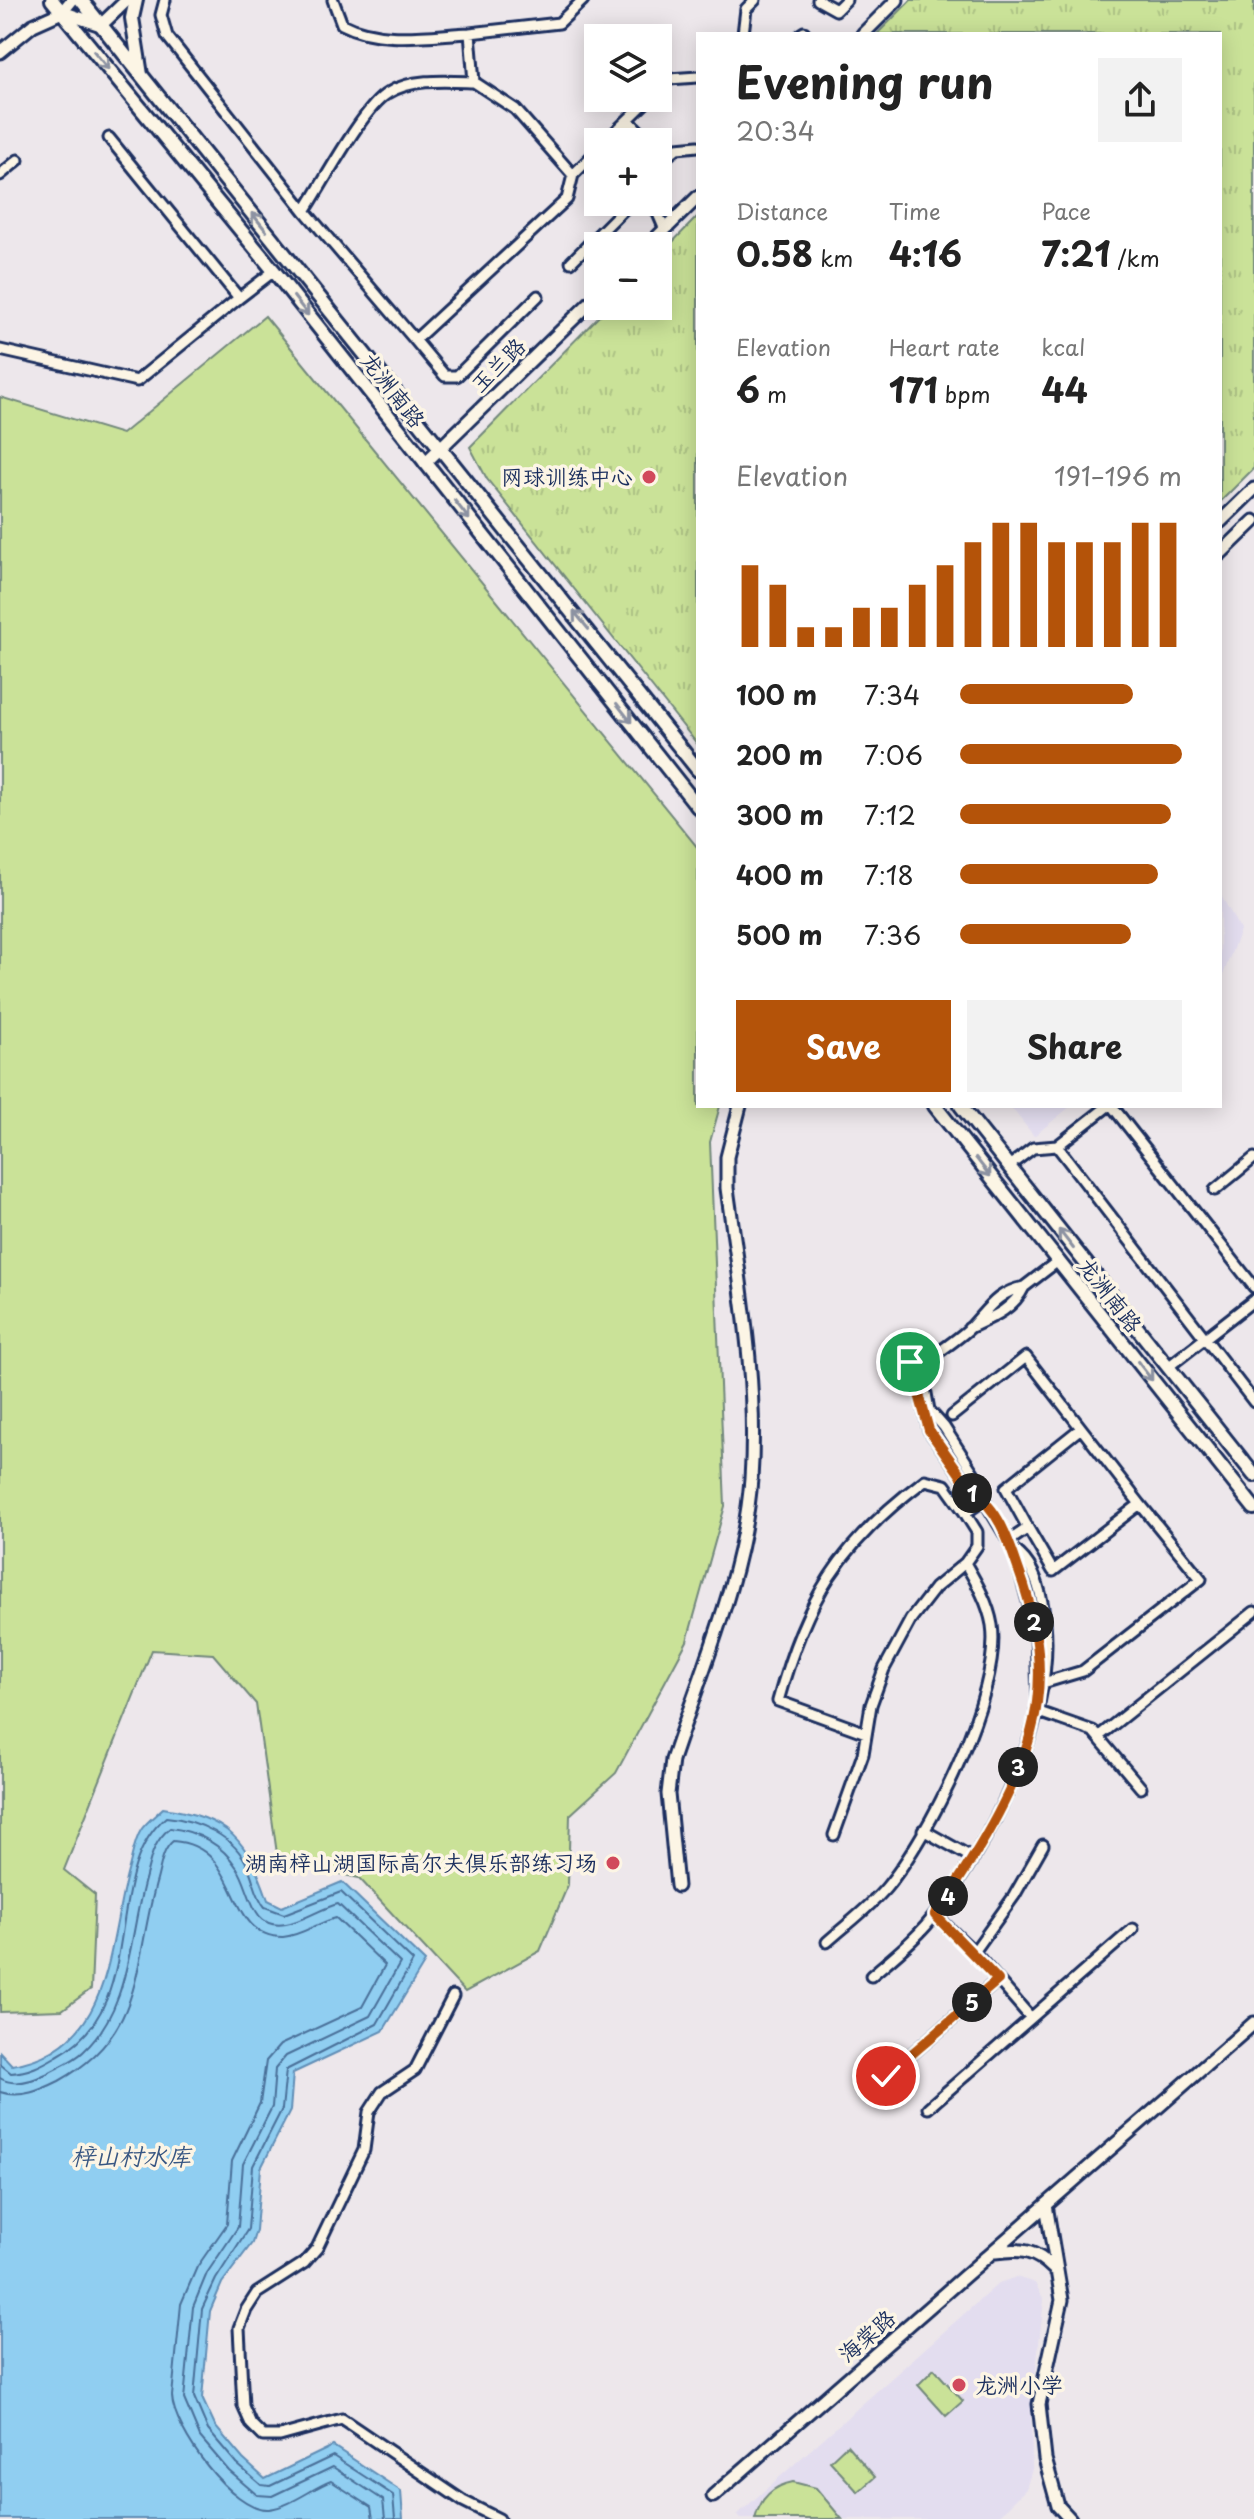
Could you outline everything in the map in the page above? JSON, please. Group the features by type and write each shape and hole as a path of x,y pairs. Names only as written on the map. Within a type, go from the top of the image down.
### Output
{"main road":[{"name":"龙洲南路","path":"52,0 274,271 696,804"},
{"name":"龙洲南路","path":"81,0 696,767"},
{"path":"136,0 132,18 142,78"},
{"name":"龙洲南路","path":"937,1108 1254,1508"},
{"name":"龙洲南路","path":"963,1108 1254,1475"}],"street":[{"path":"0,52 33,25 62,12 72,0"},
{"path":"62,12 101,25 127,0"},
{"path":"165,0 161,15 167,36 305,211 445,376 457,376 538,296"},
{"path":"333,0 342,24 360,33 395,36 470,33 559,23 583,0"},
{"path":"743,32 746,9 755,0"},
{"path":"818,0 836,10 846,0"},
{"path":"865,32 897,0"},
{"path":"470,33 474,82"},
{"path":"672,79 696,77"},
{"path":"305,211 370,110 386,93 434,81 474,82 515,109 573,175"},
{"path":"620,128 636,112"},
{"path":"628,120 636,128"},
{"path":"109,138 239,298"},
{"path":"672,151 696,146"},
{"path":"0,175 18,160"},
{"path":"415,340 567,199 573,175 584,164"},
{"path":"659,216 665,230 696,199"},
{"path":"571,262 617,216"},
{"path":"0,350 137,381 274,271"},
{"name":"玉兰路","path":"425,463 584,309"},
{"path":"1222,520 1254,489"},
{"path":"1222,552 1254,521"},
{"path":"677,1886 668,1794 672,1760 741,1540 751,1482 750,1376 727,1188 727,1157 739,1108"},
{"path":"1009,1166 1033,1148 1057,1146 1107,1108"},
{"path":"1112,1108 1254,1287"},
{"path":"1057,1146 1254,1402"},
{"path":"1215,1190 1254,1158"},
{"path":"929,1359 969,1328 999,1314 1017,1300 1024,1287 1058,1261"},
{"path":"1168,1367 1254,1300"},
{"path":"919,1376 931,1370 929,1359 923,1355 912,1359 910,1370 919,1376 929,1430 974,1494 984,1500 1011,1545 1036,1631 1037,1706"},
{"path":"952,1416 1026,1357 1201,1579 1083,1671 1043,1683"},
{"path":"1081,1428 1006,1488 1053,1571 1140,1504"},
{"path":"834,1835 863,1754 871,1705 884,1669 911,1619 935,1588 965,1563 977,1546 977,1532 945,1485 925,1480 892,1505 846,1551 816,1594 793,1645 778,1701 866,1733"},
{"path":"965,1513 984,1500"},
{"path":"1011,1545 1028,1528"},
{"path":"871,1976 935,1915 973,1858 1014,1777 1048,1662 1047,1627 1040,1593 1028,1560 1011,1545"},
{"path":"827,1942 886,1888 953,1775 978,1713 990,1665 992,1625 981,1589 965,1563"},
{"path":"1098,1737 1254,1612"},
{"path":"1037,1706 1093,1731 1141,1788"},
{"path":"923,1830 973,1858"},
{"path":"974,1952 1014,1896 1043,1845"},
{"path":"935,1915 974,1952 1031,2018"},
{"path":"928,2108 1133,1929"},
{"path":"886,2076 998,1980"},
{"path":"453,1996 415,2070 382,2092 369,2112 364,2150 317,2248 304,2263 257,2293 246,2310 239,2328 243,2406 251,2424 263,2436 280,2436 342,2419 463,2501 499,2519"},
{"name":"海棠路","path":"713,2496 1254,2023"},
{"path":"1046,2205 1062,2300 1039,2404 1045,2459 1058,2506 1070,2519"},
{"path":"993,2252 1019,2248 1040,2255 1055,2269"}],"shaded area":[{"path":"1222,897 1240,930 1222,978"},
{"path":"1012,1108 1069,1108 1034,1136"},
{"name":"龙洲小学","path":"1016,2277 1035,2283 1044,2300 1031,2411 1032,2469 1026,2489 996,2519 741,2519 737,2515 999,2283"}],"green space":[{"path":"911,0 1254,0 1254,468 1222,500 1222,32 879,32"},
{"path":"696,218 696,742 487,479 470,447 595,320 672,320 672,243"},
{"path":"265,316 696,846 696,1108 719,1108 710,1142 725,1506 687,1641 616,1773 570,1815 568,1885 540,1951 465,1992 359,1878 278,1861 256,1704 213,1654 152,1650 64,1870 95,1895 91,1989 62,2010 0,2012 0,397 122,434"},
{"path":"934,2369 963,2401 946,2416 918,2385"},
{"path":"847,2445 875,2477 858,2492 830,2461"},
{"path":"793,2482 816,2488 842,2519 755,2519 768,2494"}],"water":[{"name":"梓山村水库","path":"163,1808 186,1812 220,1825 243,1847 252,1861 268,1900 282,1907 342,1882 425,1962 383,2031 293,2073 290,2111 261,2168 256,2230 252,2243 222,2283 210,2311 202,2398 215,2426 265,2479 333,2446 401,2491 403,2519 0,2519 0,2052 12,2065 45,2055 70,2038 88,2017 109,1962 137,1839 143,1827"}],"place":[{"name":"网球训练中心","path":"649,477"},
{"name":"湖南梓山湖国际高尔夫俱乐部练习场","path":"613,1863"},
{"name":"龙洲小学","path":"959,2385"}],"route":[{"path":"886,2076 998,1980 935,1915 968,1867 994,1821 1014,1777 1038,1700 1036,1631 1029,1595 1014,1550 984,1500 974,1494 929,1430 910,1362"}]}
